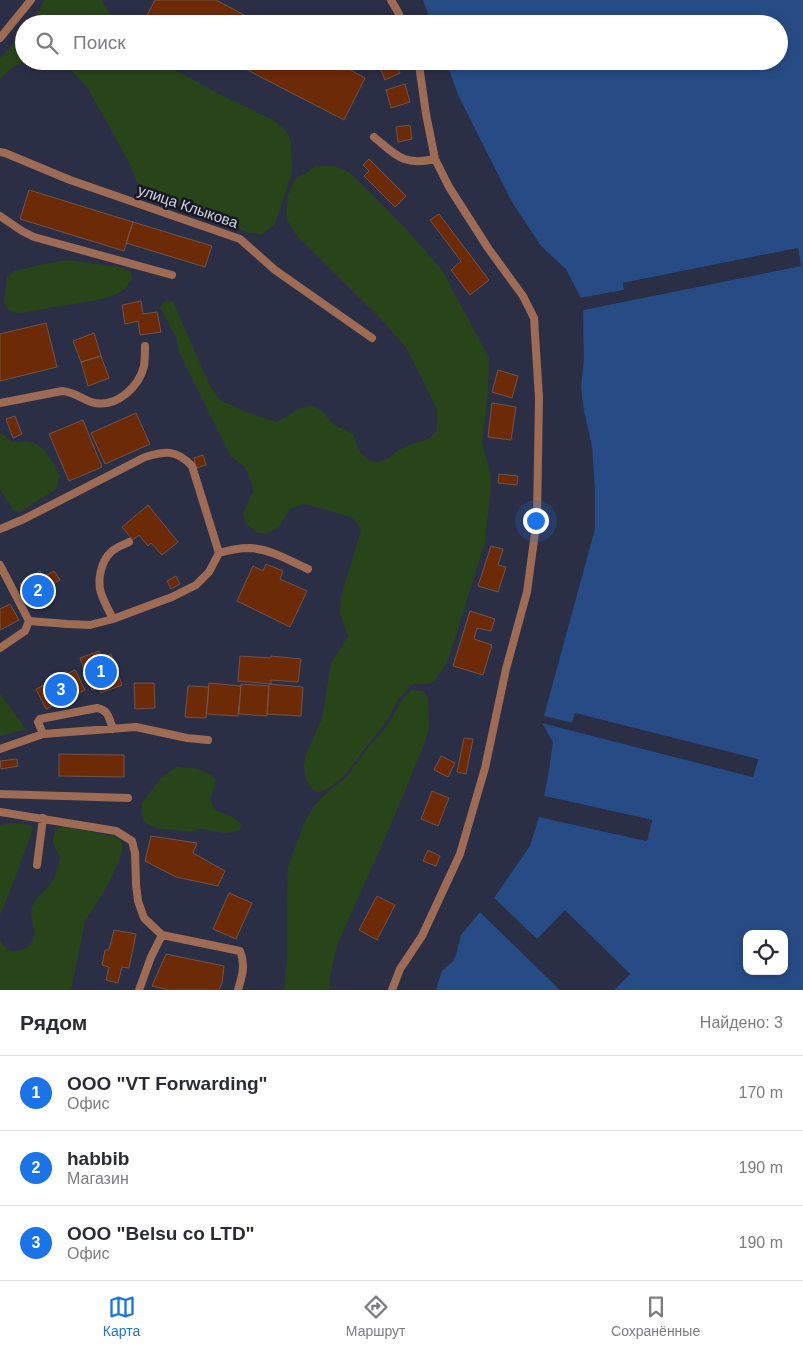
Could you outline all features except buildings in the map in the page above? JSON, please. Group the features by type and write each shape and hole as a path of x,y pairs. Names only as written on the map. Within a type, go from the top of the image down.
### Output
{"lane":[{"path":"19,15 31,0"},
{"path":"391,0 399,15"},
{"path":"0,38 15,20"},
{"path":"392,990 400,969 422,936 460,854 485,768 506,670 527,592 537,518 539,398 534,318 523,296 488,248 449,187 436,159 426,114 420,70"},
{"path":"374,137 401,159 421,162 436,159"},
{"name":"улица Клыкова","path":"0,152 70,180 240,239 276,270 372,338"},
{"path":"0,216 5,221 34,237 172,275"},
{"path":"0,403 62,391 70,392 93,402 110,403 137,383 144,366 146,346"},
{"path":"0,529 24,519 145,458 162,452 182,456 192,466 219,553 209,572 196,585 172,597 113,619 90,624 29,621"},
{"path":"113,619 100,592 102,568 106,557 112,550 129,542"},
{"path":"219,553 238,548 265,550 308,569"},
{"path":"0,565 29,621 25,631 0,648"},
{"path":"42,734 38,722 40,719 90,708 106,711 113,729"},
{"path":"0,748 42,734 136,727 187,738 208,740"},
{"path":"0,794 128,798"},
{"path":"0,812 116,830 132,841 135,853 138,901 144,918 162,935 240,951 244,967 238,990"},
{"path":"37,865 42,818"},
{"path":"139,990 151,957 162,935"}],"green space":[{"path":"44,0 101,0 110,15 36,15"},
{"path":"15,41 15,66 0,79 0,58"},
{"path":"71,70 175,70 275,121 287,132 291,142 292,172 275,224 262,234 249,233 217,218 151,196 144,191 136,180 129,162 87,87"},
{"path":"316,166 334,166 350,173 406,229 442,270 489,358 488,391 482,443 490,472 491,484 485,542 447,663 434,681 426,684 413,684 398,699 388,719 343,777 321,792 315,791 310,787 306,779 305,757 322,718 331,664 348,636 340,613 341,597 361,530 356,521 348,516 304,504 290,509 279,527 266,534 256,532 246,524 243,514 253,491 251,480 244,466 231,457 179,352 177,339 160,307 166,300 173,302 210,386 220,400 251,414 277,422 297,410 312,405 322,411 333,424 353,434 358,448 363,455 375,463 387,459 399,450 412,444 429,439 437,430 437,409 407,349 383,321 297,236 286,218 288,195 295,180"},
{"path":"68,260 122,268 130,271 132,278 120,292 103,299 19,313 12,312 7,308 4,302 7,278 14,271"},
{"path":"2,433 10,441 28,442 40,447 60,476 56,489 20,512 13,510 0,489 0,434"},
{"path":"411,690 423,691 428,698 429,728 389,829 337,945 329,990 284,990 287,961 288,867 304,823 314,806 331,789 345,779 383,731 400,703"},
{"path":"0,694 26,729 0,736"},
{"path":"176,767 204,771 213,776 216,781 210,800 215,810 233,817 241,824 240,830 225,833 200,829 191,832 157,828 144,821 142,803 160,779"},
{"path":"11,823 29,825 33,828 0,915 0,826"},
{"path":"63,826 115,837 121,841 123,848 108,884 85,922 71,990 0,990 0,940 9,950 18,951 26,948 34,938 31,911 34,902 51,884 56,873 60,856 54,846 53,837 56,829"}],"water":[{"path":"423,0 803,0 803,990 614,990 630,974 565,911 537,940 494,898 530,846 539,817 647,841 652,820 544,796 553,742 542,723 753,777 758,760 575,713 572,723 544,716 595,529 592,446 581,387 584,360 583,310 801,266 798,248 623,283 624,290 581,298 566,269 541,246 512,202 458,95 449,70 788,70 788,15 429,15"},
{"path":"480,912 560,990 436,990 442,971 453,961 456,955 461,935"}],"pier":[{"path":"798,248 801,266 583,310 582,307 799,264 796,251 626,285 627,290 625,292 581,301 581,298 624,290 623,283"},
{"path":"575,713 758,759 753,777 542,723 543,721 751,774 755,761 577,716 575,724 572,726 543,718 544,716 572,723"},
{"path":"544,796 652,820 647,841 539,817 539,815 646,838 649,822 543,798"},
{"path":"494,898 537,939 565,910 630,974 612,990 627,974 565,914 536,942 492,899"},
{"path":"482,910 563,990 560,990 480,912"}],"place":[{"name":"habbib","path":"38,591"},
{"name":"OOO \"VT Forwarding\"","path":"101,672"},
{"name":"OOO \"Belsu co LTD\"","path":"61,690"}]}
